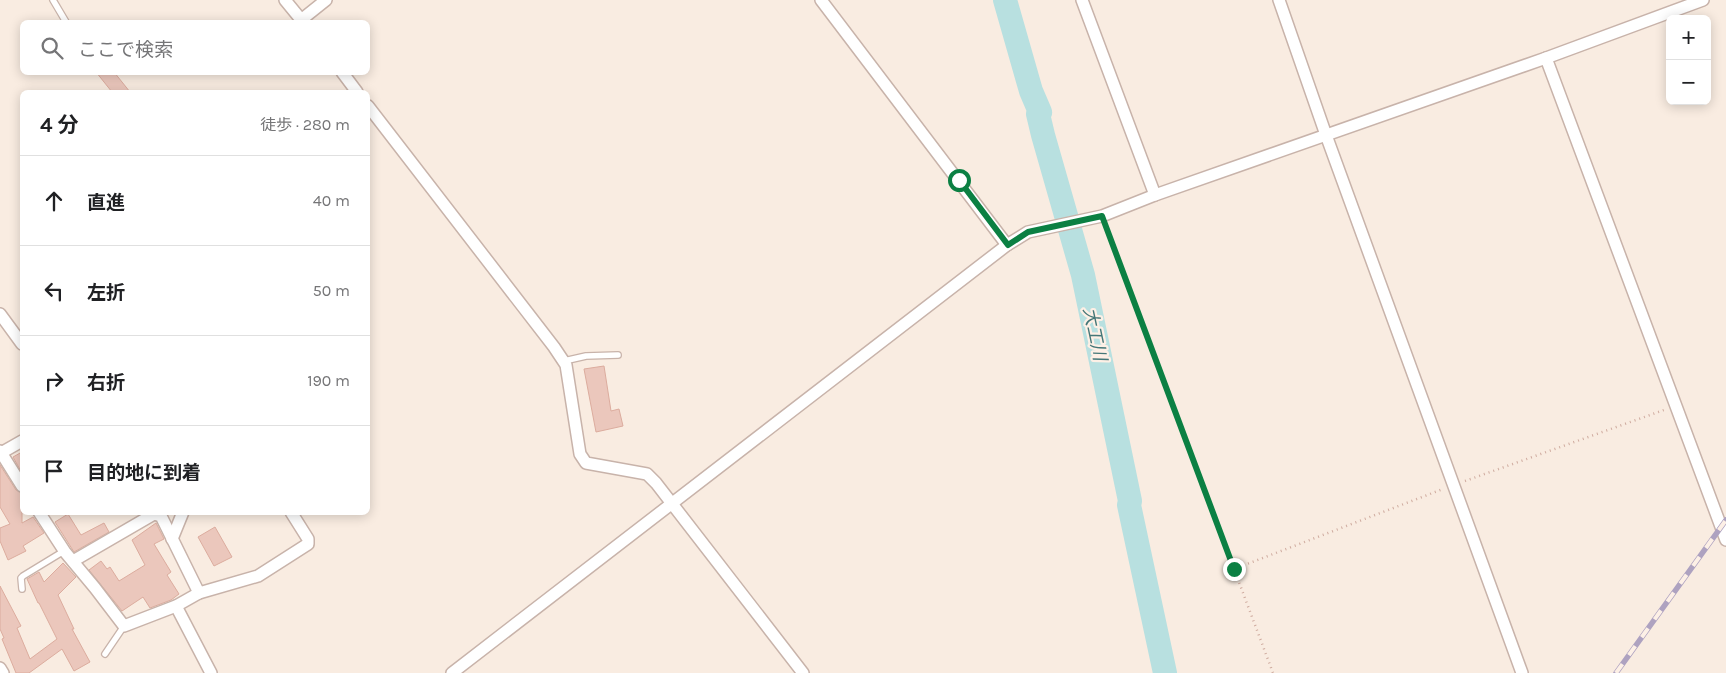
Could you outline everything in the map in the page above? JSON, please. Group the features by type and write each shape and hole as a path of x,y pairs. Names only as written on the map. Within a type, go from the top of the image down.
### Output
{"street":[{"path":"285,0 301,20"},
{"path":"303,20 326,0"},
{"path":"821,0 1008,245"},
{"path":"1082,0 1155,195"},
{"path":"1279,0 1326,135 1522,673"},
{"path":"452,673 671,503 1008,245 1028,232 1102,216 1155,195 1546,58 1703,0"},
{"path":"1546,58 1726,540"},
{"path":"344,75 356,90"},
{"path":"370,109 564,361 580,454 586,463 647,474 804,673"},
{"path":"0,314 20,341"},
{"path":"20,442 0,452 20,483"},
{"path":"42,515 64,550 96,588 124,626 176,606 199,593 258,576 308,544 308,539 292,515"},
{"path":"73,561 152,515"},
{"path":"158,515 161,516 199,593"},
{"path":"172,539 182,515"},
{"path":"176,606 206,671"},
{"path":"0,668 3,673"}],"lane":[{"path":"54,0 65,20"},
{"path":"564,361 586,356 618,355"},
{"path":"22,589 21,578 23,576 64,550"},
{"path":"105,654 124,626"}],"path":[{"path":"1102,216 1273,673"},
{"path":"1234,569 1455,485 1675,406"}],"building":[{"path":"98,75 116,75 128,90 110,90"},
{"path":"604,366 611,411 619,409 623,426 596,432 584,369"},
{"path":"20,453 20,469 13,457"},
{"path":"0,465 16,490 20,492 22,523 33,517 44,533 23,546 26,551 8,560 0,541 0,528 10,524 0,507"},
{"path":"69,515 81,535 104,523 109,532 74,552 55,522"},
{"path":"156,523 164,539 154,544 171,572 167,575 179,594 171,600 150,608 143,597 122,611 89,570 101,561 107,569 110,567 119,581 145,565 132,540"},
{"path":"215,527 232,557 214,566 198,537"},
{"path":"63,563 76,577 58,595 74,629 72,629 90,662 74,671 62,649 29,673 16,673 2,639 4,638 0,629 0,586 21,626 17,628 30,659 57,639 27,579 39,572 44,582"}],"waterway":[{"name":"大工川","path":"1005,0 1031,91 1040,112 1038,114 1043,135 1083,275 1165,673"}],"railway":[{"path":"1616,673 1726,520"}],"route":[{"path":"959,180 1008,245 1028,232 1102,216 1234,569"}]}
